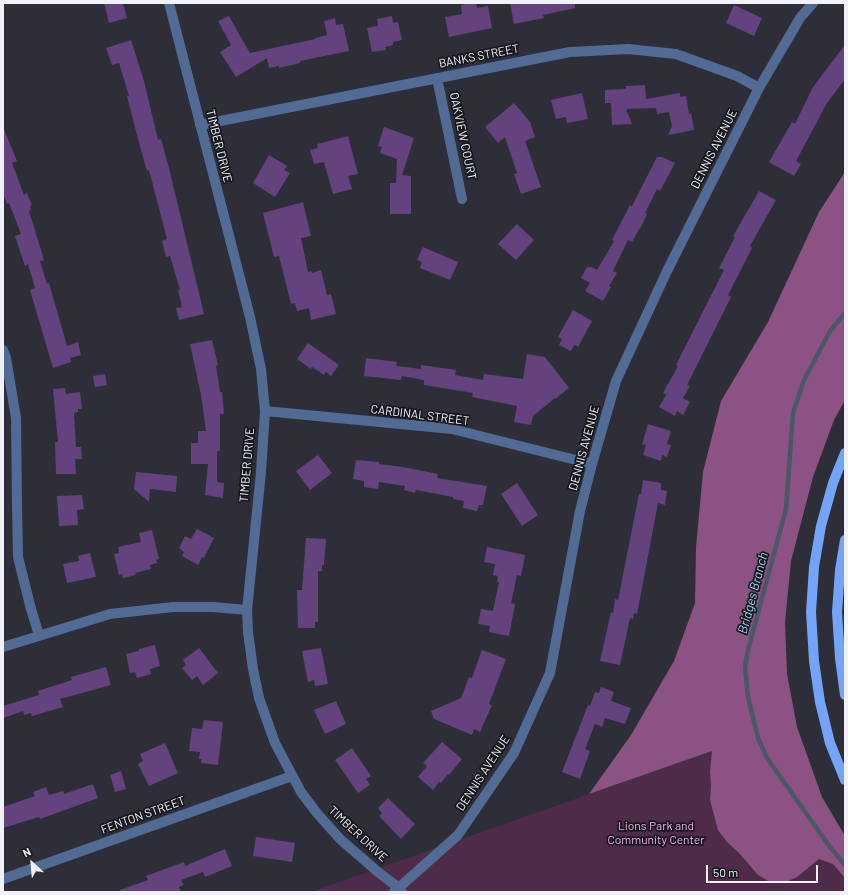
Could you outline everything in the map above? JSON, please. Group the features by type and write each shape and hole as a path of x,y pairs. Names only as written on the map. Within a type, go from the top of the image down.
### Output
{"main road":[{"path":"845,453 833,483 821,526 814,567 811,612 814,661 820,702 830,743 845,780"},
{"path":"845,540 840,570 837,612 840,658 845,695"}],"street":[{"name":"TIMBER DRIVE","path":"168,3 253,332 261,370 265,411 261,472 247,610 252,662 260,698 275,743 301,792 316,812 340,839 398,891"},
{"name":"DENNIS AVENUE","path":"398,891 458,835 514,753 550,673 580,512 616,381 667,271 759,88 800,18 813,3"},
{"name":"BANKS STREET","path":"200,125 570,52 628,49 676,54 737,76 759,88"},
{"name":"OAKVIEW COURT","path":"437,78 462,199"},
{"path":"3,350 6,358 16,418 16,506 18,558 39,635"},
{"name":"CARDINAL STREET","path":"265,411 452,430 592,464"},
{"path":"3,646 110,614 165,608 213,607 247,610"},
{"name":"FENTON STREET","path":"3,879 292,776"}],"green space":[{"name":"Lions Park and Community Center","path":"712,751 710,800 727,842 759,875 808,867 819,859 833,864 845,878 845,892 311,892"}],"shaded area":[{"path":"845,172 845,400 834,420 813,477 791,561 785,622 787,674 797,727 822,797 845,836 845,878 833,864 819,859 797,877 784,883 770,882 758,875 739,853 727,842 718,830 710,800 712,751 589,794 631,735 674,661 695,603 696,547 703,472 721,401 768,322 819,212"}],"building":[{"path":"104,3 123,3 127,18 109,23"},
{"path":"476,3 477,8 488,6 492,28 449,37 445,17 462,14 461,5"},
{"path":"510,3 575,3 575,8 543,15 544,18 514,24"},
{"path":"734,5 762,18 754,36 726,23"},
{"path":"229,16 250,53 327,35 324,21 335,18 336,25 343,24 349,51 300,61 300,63 279,68 279,66 269,68 267,58 236,77 220,52 231,45 218,21"},
{"path":"392,16 393,23 398,22 402,40 393,42 393,45 385,47 386,50 372,52 367,28 378,26 377,19"},
{"path":"131,40 144,81 158,140 161,139 169,168 204,314 179,320 176,308 182,307 178,290 180,290 170,256 166,257 162,241 167,239 149,170 147,171 127,96 129,96 119,63 112,65 106,48"},
{"path":"845,45 845,79 827,103 796,161 801,164 794,176 769,162 792,122 795,124 813,87"},
{"path":"645,85 646,99 680,93 680,97 686,96 689,114 691,113 694,130 668,135 672,126 669,112 657,114 656,108 626,109 632,124 612,125 611,103 605,103 605,90 626,89 626,86"},
{"path":"582,93 588,119 567,123 566,117 556,119 551,100"},
{"path":"514,103 530,122 535,137 525,141 541,187 521,194 514,174 517,173 505,137 498,143 485,127"},
{"path":"3,127 17,161 12,163 24,195 27,193 32,205 30,206 31,210 29,211 44,260 40,261 47,284 49,283 67,346 78,342 81,355 70,358 71,362 53,368 30,290 35,288 28,264 25,266 15,236 21,234 9,203 7,204 3,193"},
{"path":"384,127 414,138 402,175 411,176 411,214 390,214 390,183 396,183 397,159 380,153 382,147 378,146"},
{"path":"348,136 358,174 348,176 352,189 333,194 324,162 314,164 310,150 318,148 317,144"},
{"path":"269,155 287,166 284,170 290,173 275,197 253,183"},
{"path":"657,157 662,157 675,163 660,191 657,189 645,213 647,214 640,229 632,242 628,240 613,271 617,273 609,286 611,287 603,301 585,291 590,283 581,278 587,267 592,267 597,270 614,241 612,240 630,205 632,206"},
{"path":"759,191 776,200 750,246 752,248 728,295 731,297 687,385 690,386 683,398 690,402 683,415 677,411 675,416 659,407 666,395 663,393 678,366 676,365 724,270 719,268 735,237 733,236"},
{"path":"303,202 311,236 301,238 308,272 311,271 312,273 321,270 327,295 331,294 336,314 311,320 309,308 297,311 295,303 291,304 279,256 274,257 263,213"},
{"path":"517,224 534,240 516,260 498,244"},
{"path":"423,247 458,262 450,280 420,268 422,262 417,260"},
{"path":"573,310 592,321 578,347 574,345 571,351 559,345 562,339 558,337"},
{"path":"212,340 218,365 216,366 220,392 222,392 224,414 220,414 220,451 217,451 217,482 224,483 223,498 205,495 208,464 191,464 191,443 198,443 198,431 206,431 201,395 190,344"},
{"path":"308,343 339,365 331,376 326,372 324,375 312,367 311,369 297,359"},
{"path":"527,354 545,357 569,388 533,416 531,425 514,422 517,406 472,397 473,393 424,385 424,380 402,376 401,380 364,376 366,358 397,362 397,366 421,369 421,365 456,370 455,375 483,380 484,374 523,379"},
{"path":"105,374 107,385 95,387 93,376"},
{"path":"65,388 66,394 80,392 82,409 78,409 78,412 74,413 76,447 81,447 82,459 75,459 76,474 56,474 55,442 58,442 53,389"},
{"path":"648,424 671,431 667,444 671,445 667,457 662,455 661,461 643,455 646,445 642,444"},
{"path":"318,455 332,473 310,490 296,471"},
{"path":"356,460 379,462 379,464 438,474 437,478 487,486 483,505 479,505 477,511 463,508 464,501 453,499 453,497 416,490 415,493 404,490 405,486 379,482 378,489 364,487 364,481 353,479"},
{"path":"136,472 177,476 176,492 150,489 149,502 134,489"},
{"path":"643,480 661,483 661,490 667,491 665,505 658,503 637,614 634,613 633,619 630,618 620,665 600,661 611,612 613,613 615,599 618,600"},
{"path":"517,483 538,515 522,526 501,494"},
{"path":"82,495 84,509 77,510 78,525 59,526 57,496"},
{"path":"197,529 214,538 204,558 202,557 198,565 182,556 184,552 179,548 185,536 191,539"},
{"path":"152,530 159,559 156,560 157,563 150,565 151,569 123,578 122,574 119,575 114,554 119,553 118,547 141,542 139,533"},
{"path":"306,538 326,539 324,565 322,565 322,571 318,571 318,622 315,622 315,628 298,628 297,590 302,590"},
{"path":"487,547 525,555 521,576 517,575 511,603 515,604 509,636 489,632 490,626 478,624 481,609 493,611 499,582 497,582 498,576 493,575 495,564 484,562"},
{"path":"90,553 96,577 67,583 63,564 79,561 78,556"},
{"path":"155,645 160,666 150,669 151,674 137,678 135,672 130,673 126,654"},
{"path":"199,648 218,673 203,685 197,676 192,680 182,668 186,665 183,660"},
{"path":"321,648 328,684 315,686 314,680 308,682 302,651"},
{"path":"482,650 506,659 489,704 492,705 480,732 474,729 472,735 434,719 431,711 461,698 469,677 472,678"},
{"path":"106,667 111,685 60,699 63,707 32,716 31,713 24,715 23,711 3,718 3,706 39,695 38,691 72,680 71,677"},
{"path":"601,687 614,692 611,701 631,708 625,724 605,718 602,727 595,724 585,749 590,751 580,779 562,772 588,705 590,706 595,692 599,693"},
{"path":"336,701 346,724 325,734 314,710"},
{"path":"204,720 223,722 218,765 201,763 202,759 199,759 200,752 189,751 192,728 202,729"},
{"path":"442,742 462,759 449,775 448,774 441,783 439,782 433,790 418,777 427,766 423,763"},
{"path":"165,743 178,773 149,786 138,764 143,761 140,754"},
{"path":"352,748 371,776 366,779 370,785 358,793 335,760"},
{"path":"121,771 126,789 115,792 110,775"},
{"path":"93,784 98,798 40,819 39,817 3,828 3,807 35,796 33,792 46,787 49,795 63,791 64,794"},
{"path":"388,798 415,824 401,839 379,816 382,813 378,808"},
{"path":"256,837 295,843 292,862 253,856"},
{"path":"225,849 232,866 205,877 203,872 181,880 184,885 179,887 181,892 120,892 120,890 148,880 146,876 184,862 185,866"}],"waterway":[{"name":"Bridges Branch","path":"845,313 830,331 804,380 793,413 786,509 748,650 745,667 748,697 758,738 767,758 830,847 845,865"}]}
